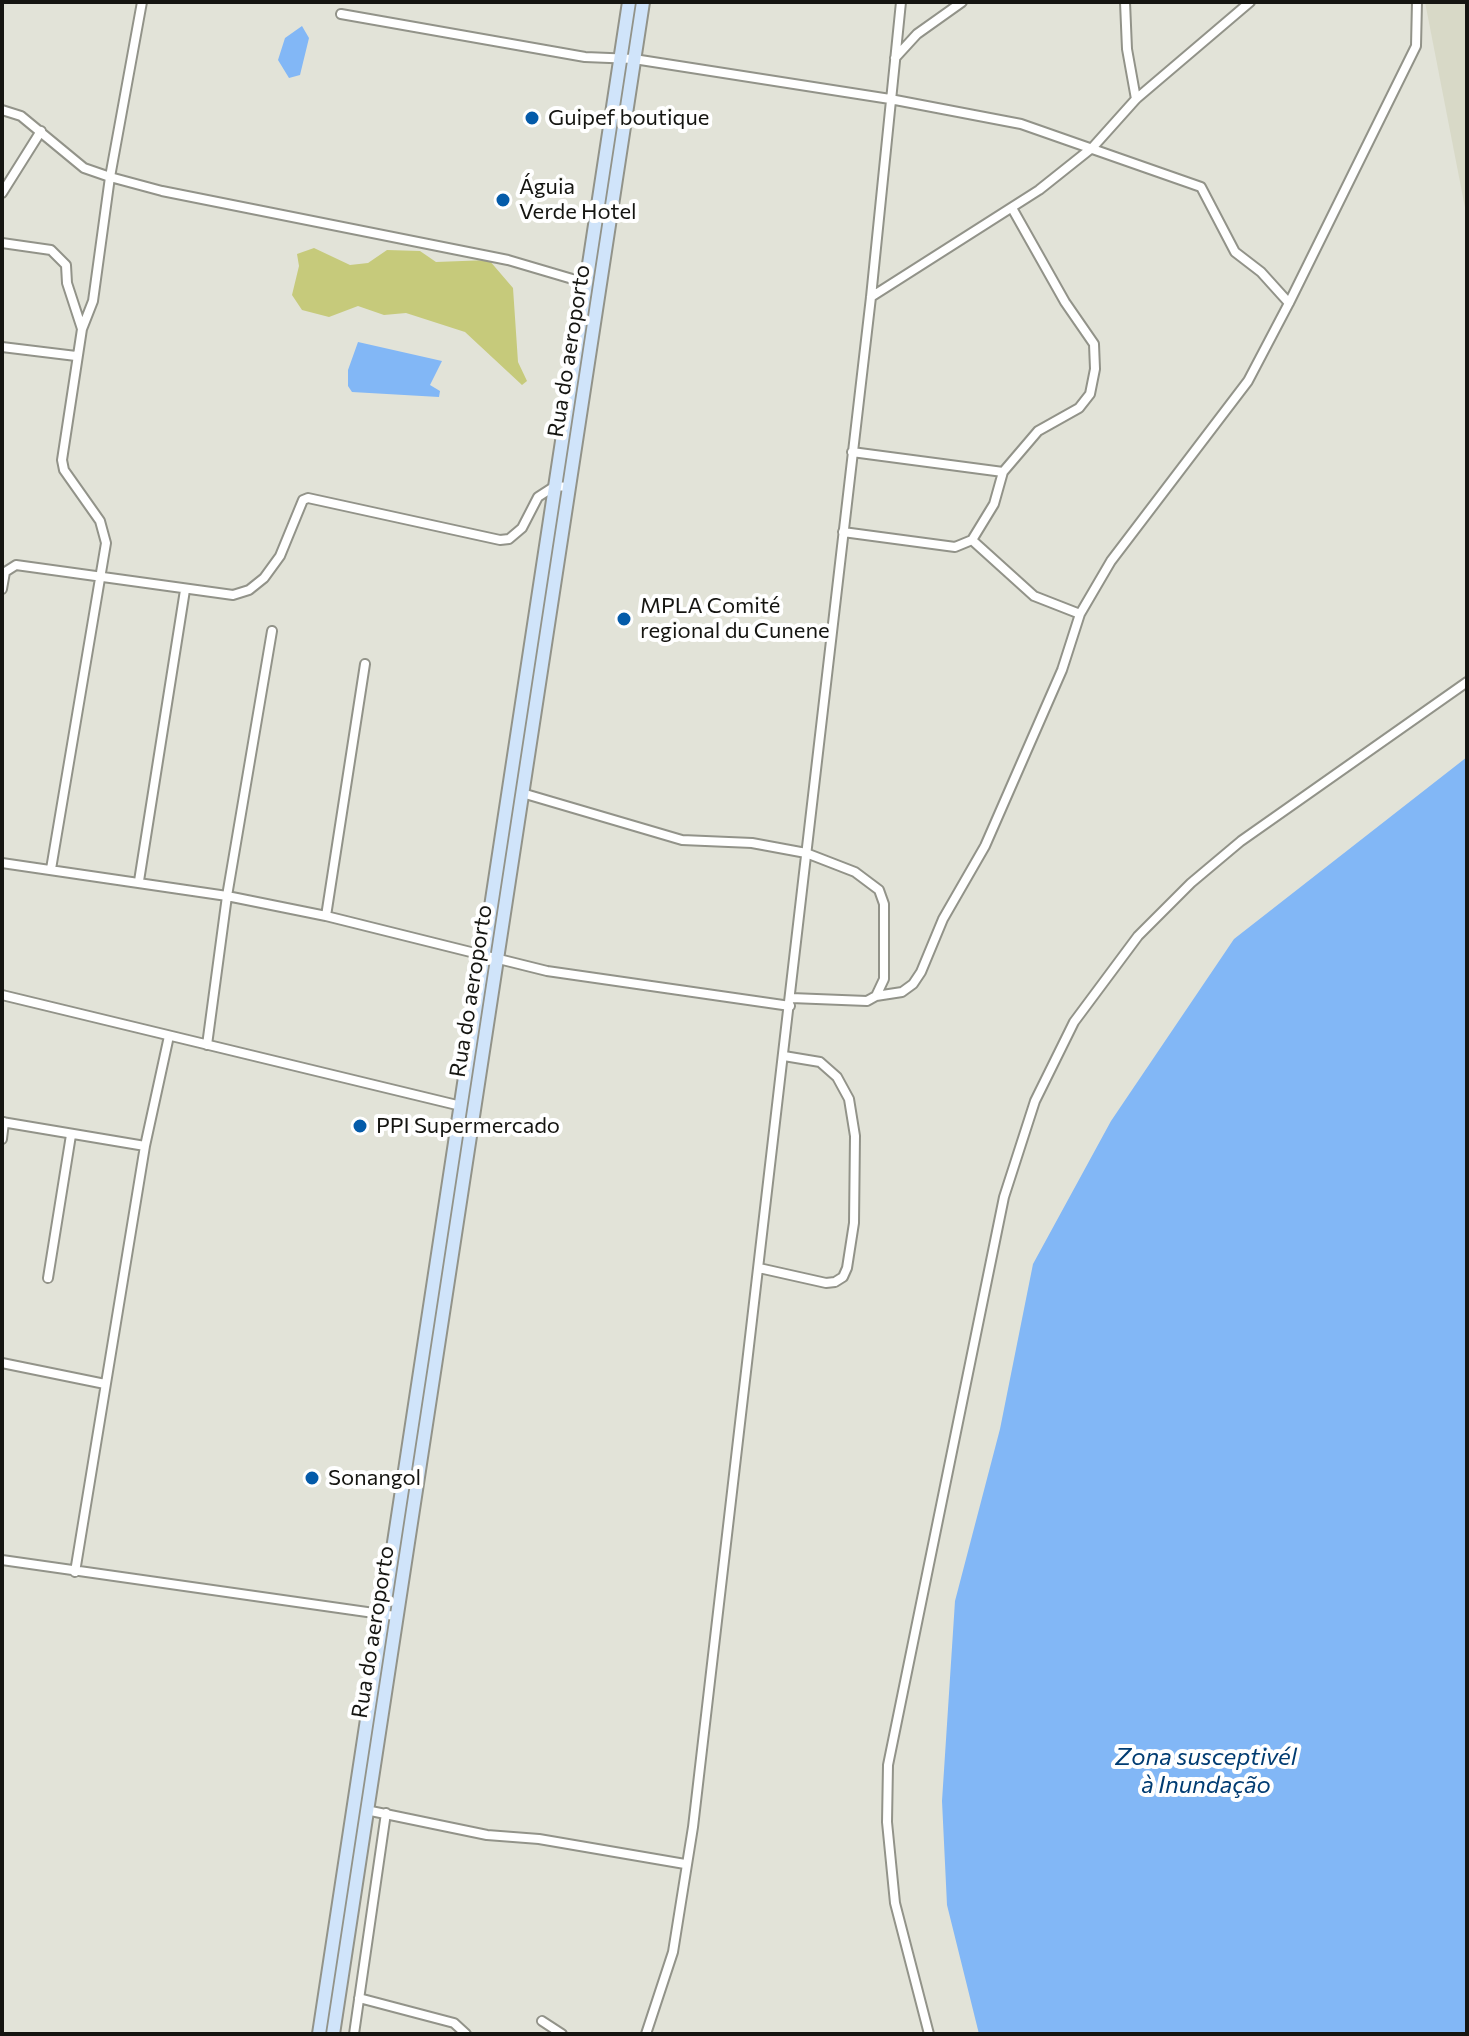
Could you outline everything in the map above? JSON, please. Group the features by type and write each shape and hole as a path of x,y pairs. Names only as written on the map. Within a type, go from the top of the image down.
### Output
{"main road":[{"name":"Rua do aeroporto","path":"319,2034 389,1615 491,956 627,59 629,2"},
{"name":"Rua do aeroporto","path":"333,2034 461,1106 522,793 586,283 627,59 643,2"}],"street":[{"path":"51,869 106,543 100,521 64,470 62,460 76,356 93,301 110,177 142,2"},
{"path":"646,2034 668,1974 693,1827 871,297 901,2"},
{"path":"895,58 917,34 962,2"},
{"path":"1125,2 1127,49 1136,99"},
{"path":"871,297 1012,208 1093,147 1136,99 1250,2"},
{"path":"2,863 227,896 326,916 561,974 790,1002 856,1003 902,992 921,972 943,919 985,846 1062,670 1080,614 1111,561 1248,381 1289,303 1416,46 1417,2"},
{"path":"341,14 585,57 627,59 890,99 1021,124 1201,187 1235,252 1261,272 1289,303"},
{"path":"2,110 21,116 81,166 110,177 162,191 508,260 586,283"},
{"path":"2,193 41,131"},
{"path":"843,532 955,547 972,540 994,504 1003,472 1038,431 1086,401 1096,352 1012,208"},
{"path":"2,243 51,250 61,256 82,329"},
{"path":"2,347 76,356"},
{"path":"852,452 1003,472"},
{"path":"2,589 5,572 16,565 222,595 249,590 264,578 280,556 303,500 308,498 509,539 522,528 534,501 561,487"},
{"path":"972,540 1027,592 1080,614"},
{"path":"139,881 185,590"},
{"path":"207,1045 227,896 272,631"},
{"path":"326,916 365,664"},
{"path":"929,2034 895,1903 887,1822 888,1765 1004,1197 1035,1101 1074,1022 1138,936 1191,883 1241,841 1467,682"},
{"path":"522,793 682,840 752,843 806,853 855,872 879,890 886,944 884,979 876,996"},
{"path":"2,995 461,1106"},
{"path":"75,1572 145,1146 169,1036"},
{"path":"759,1268 826,1283 835,1282 843,1277 847,1268 854,1223 855,1136 849,1099 837,1077 820,1062 784,1056"},
{"path":"2,1139 3,1122 145,1146"},
{"path":"48,1278 71,1135"},
{"path":"2,1363 105,1384"},
{"path":"2,1560 389,1615"},
{"path":"366,1810 487,1835 539,1839 685,1864"},
{"path":"354,2034 386,1813"},
{"path":"359,1998 454,2023 466,2034"},
{"path":"542,2021 562,2034"}],"shaded area":[{"path":"1425,2 1467,2 1467,218"}],"green space":[{"path":"314,248 350,265 368,263 387,250 420,251 436,262 489,260 513,288 518,362 527,381 522,385 465,332 406,313 384,315 358,306 329,317 302,310 292,295 299,266 297,254"}],"water":[{"path":"302,26 309,38 300,75 289,78 278,60 285,38"},
{"path":"358,342 442,361 430,385 440,391 439,397 352,392 348,386 348,370"},
{"name":"Zona susceptivél à Inundação","path":"1467,757 1467,2034 979,2034 947,1905 942,1801 955,1601 1000,1429 1033,1264 1111,1121 1234,939"}],"place":[{"name":"Guipef boutique","path":"532,118"},
{"name":"Águia Verde Hotel","path":"503,200"},
{"name":"MPLA Comité regional du Cunene","path":"624,619"},
{"name":"PPI Supermercado","path":"360,1126"},
{"name":"Sonangol","path":"312,1478"}]}
